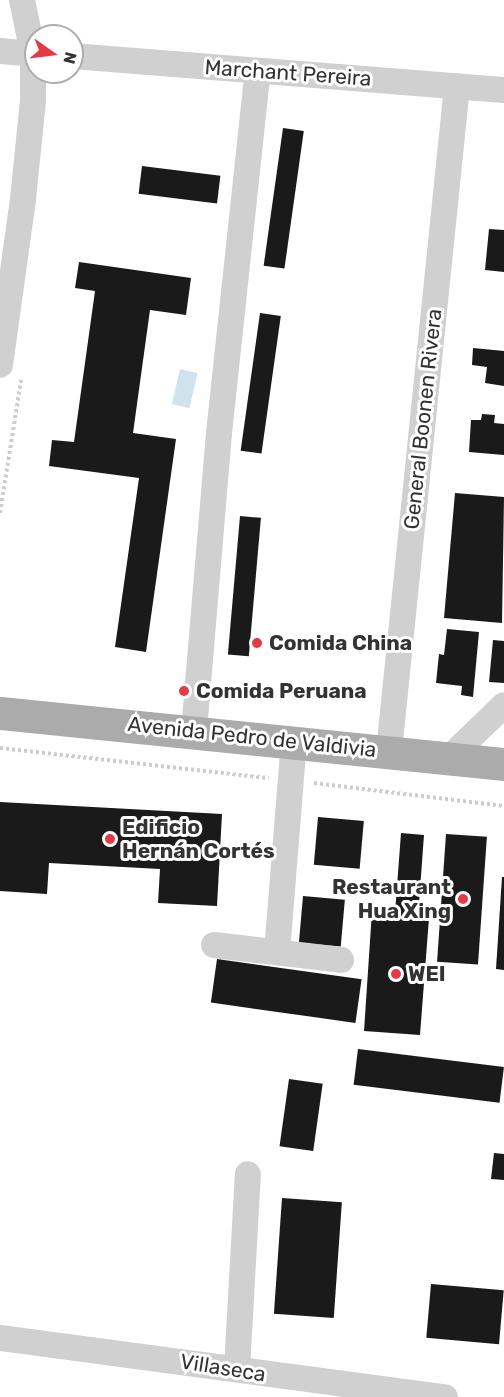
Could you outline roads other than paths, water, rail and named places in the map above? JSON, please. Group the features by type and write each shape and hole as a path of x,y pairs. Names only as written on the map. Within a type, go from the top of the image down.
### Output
{"main road":[{"name":"Avenida Pedro de Valdivia","path":"0,713 504,764"}],"street":[{"path":"22,0 27,24"},
{"path":"0,51 24,52"},
{"name":"Marchant Pereira","path":"84,57 504,90"},
{"path":"194,731 219,434 258,71"},
{"path":"0,365 23,200 33,84"},
{"name":"General Boonen Rivera","path":"389,751 457,86"},
{"path":"449,758 504,705"},
{"path":"277,952 294,741"},
{"path":"214,945 341,960"},
{"path":"237,1368 248,1173"},
{"name":"Villaseca","path":"0,1338 237,1368 268,1386 445,1397"}],"water":[{"path":"180,369 198,373 189,408 172,404"}],"place":[{"name":"Comida China","path":"257,643"},
{"name":"Comida Peruana","path":"184,691"},
{"name":"Edificio Hernán Cortés","path":"110,839"},
{"name":"Restaurant Hua Xing","path":"463,899"},
{"name":"WEI","path":"396,974"}]}
